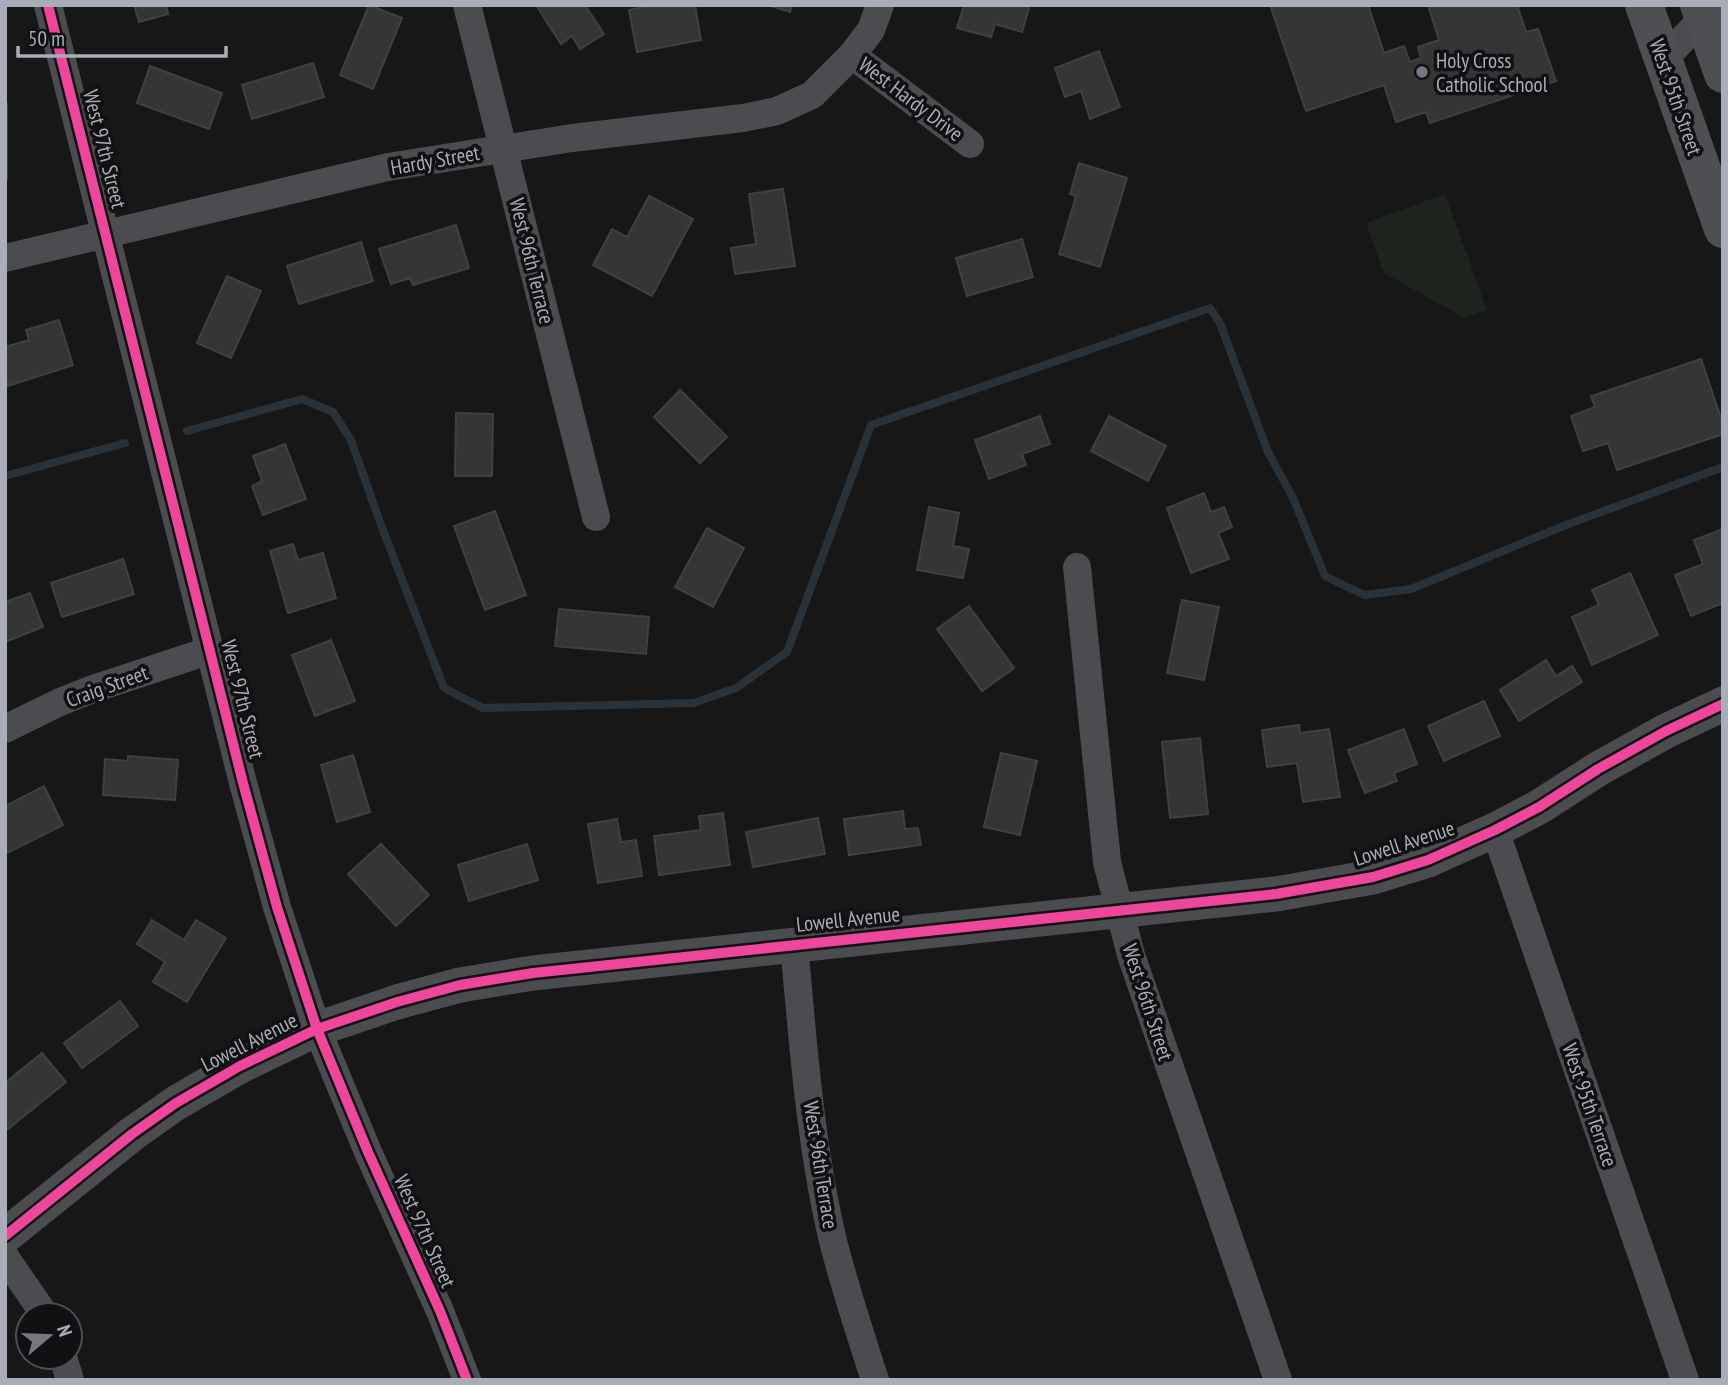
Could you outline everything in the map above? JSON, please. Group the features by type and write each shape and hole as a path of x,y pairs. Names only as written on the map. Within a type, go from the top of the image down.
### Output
{"main road":[{"name":"West 95th Street","path":"1644,5 1723,229"},
{"path":"1709,11 1723,74"}],"street":[{"name":"West 97th Street","path":"48,5 243,783 277,907 317,1028 368,1152 440,1311 467,1380"},
{"name":"West 96th Terrace","path":"467,5 596,517"},
{"path":"852,55 871,30 880,5"},
{"path":"1663,60 1709,11"},
{"name":"Hardy Street","path":"5,258 388,167 572,138 743,118 777,111 811,95 852,55"},
{"name":"West Hardy Drive","path":"852,55 970,144"},
{"name":"West 96th Street","path":"1077,567 1107,862 1131,955 1278,1380"},
{"name":"Craig Street","path":"5,729 93,688 211,650"},
{"name":"Lowell Avenue","path":"5,1236 132,1134 176,1103 240,1066 317,1028 397,1002 460,985 533,972 1276,894 1373,877 1428,860 1495,830 1539,807 1598,769 1666,731 1723,704"},
{"name":"West 95th Terrace","path":"1495,830 1685,1380"},
{"name":"West 96th Terrace","path":"794,944 806,1068 821,1180 854,1317 875,1380"},
{"path":"5,1257 35,1301"}],"shaded area":[{"path":"1445,194 1487,310 1464,318 1384,273 1366,223"}],"building":[{"path":"134,5 166,5 168,14 139,22"},
{"path":"369,5 402,18 373,89 340,75"},
{"path":"536,5 585,5 604,34 580,49 572,36 561,44"},
{"path":"652,5 695,5 701,40 637,52 629,10"},
{"path":"768,5 792,5 790,12"},
{"path":"964,5 1030,5 1022,32 995,24 991,37 957,28"},
{"name":"Holy Cross Catholic School","path":"1270,5 1368,5 1384,53 1404,46 1410,62 1421,58 1418,47 1439,40 1428,5 1517,5 1526,32 1538,29 1556,81 1430,123 1426,112 1396,122 1384,85 1306,111"},
{"path":"1099,51 1120,107 1090,119 1081,91 1065,97 1055,68"},
{"path":"313,63 324,97 252,119 242,85"},
{"path":"150,66 222,93 209,129 137,103"},
{"path":"7,104 7,179 5,179"},
{"path":"1079,163 1127,178 1100,267 1059,254 1076,196 1070,194"},
{"path":"783,189 795,266 735,274 731,248 756,244 749,194"},
{"path":"649,196 693,219 652,296 593,265 612,229 627,237"},
{"path":"456,225 469,268 413,285 410,278 391,284 379,249"},
{"path":"1022,239 1033,277 967,296 956,258"},
{"path":"361,242 373,281 299,304 287,266"},
{"path":"227,276 261,291 231,358 197,343"},
{"path":"59,320 73,365 8,386 5,376 5,347 29,340 26,330"},
{"path":"1701,359 1723,424 1723,434 1617,470 1608,443 1583,451 1571,416 1595,407 1591,396"},
{"path":"680,390 727,437 700,463 654,417"},
{"path":"456,413 493,414 492,476 455,476"},
{"path":"1040,416 1050,444 1022,454 1026,465 989,479 975,440"},
{"path":"1109,416 1166,446 1148,481 1091,451"},
{"path":"285,444 306,499 263,515 252,486 262,481 253,456"},
{"path":"1204,493 1211,512 1224,507 1232,527 1218,533 1229,559 1191,573 1167,508"},
{"path":"929,507 959,513 953,546 969,549 963,578 917,570"},
{"path":"495,511 526,595 485,610 454,526"},
{"path":"707,528 744,548 713,607 675,587"},
{"path":"1723,529 1723,603 1691,616 1675,575 1703,564 1694,540"},
{"path":"293,544 298,560 323,553 336,598 288,613 270,551"},
{"path":"123,559 134,594 62,617 51,583"},
{"path":"1630,573 1658,635 1592,665 1572,617 1599,605 1592,590"},
{"path":"30,593 43,627 5,642 5,602"},
{"path":"1182,600 1219,607 1204,680 1167,673"},
{"path":"969,606 1014,668 982,691 937,629"},
{"path":"559,609 649,617 646,654 555,646"},
{"path":"331,640 355,701 315,716 292,655"},
{"path":"1546,660 1556,676 1572,666 1582,682 1519,721 1500,690"},
{"path":"1484,701 1500,736 1444,761 1428,726"},
{"path":"1299,725 1300,733 1329,729 1340,797 1303,802 1297,763 1267,767 1262,730"},
{"path":"1404,729 1417,764 1394,773 1397,781 1365,793 1348,750"},
{"path":"1200,738 1208,814 1170,818 1162,742"},
{"path":"1001,753 1037,761 1020,835 984,827"},
{"path":"353,755 370,812 337,822 321,765"},
{"path":"128,756 178,760 175,800 103,795 105,759 128,761"},
{"path":"44,786 63,825 5,854 5,806"},
{"path":"903,811 905,829 918,828 921,845 849,855 844,819"},
{"path":"723,813 730,865 659,875 654,836 701,830 699,816"},
{"path":"818,818 825,854 753,867 746,832"},
{"path":"617,819 621,842 636,840 642,876 598,883 588,824"},
{"path":"381,844 429,895 396,926 348,874"},
{"path":"527,844 538,880 469,901 458,865"},
{"path":"152,920 184,940 196,920 226,938 187,1002 153,982 165,962 137,944"},
{"path":"120,1001 138,1026 82,1068 64,1043"},
{"path":"42,1053 66,1082 8,1129 5,1125 5,1083"}],"waterway":[{"path":"187,431 302,399 333,412 351,440 444,688 483,708 694,703 736,688 787,652 871,425 1210,308 1220,323 1268,452 1293,498 1325,576 1364,595 1411,589 1566,525 1723,467"},
{"path":"5,476 125,443"}],"cycle path":[{"path":"48,5 243,783 277,907 317,1029 368,1152 440,1311 467,1380"},
{"path":"5,1236 132,1134 176,1103 240,1066 317,1029 397,1002 460,985 533,973 1276,894 1373,877 1428,860 1495,830 1539,807 1598,769 1666,731 1723,704"}],"place":[{"name":"Holy Cross Catholic School","path":"1422,72"}]}
